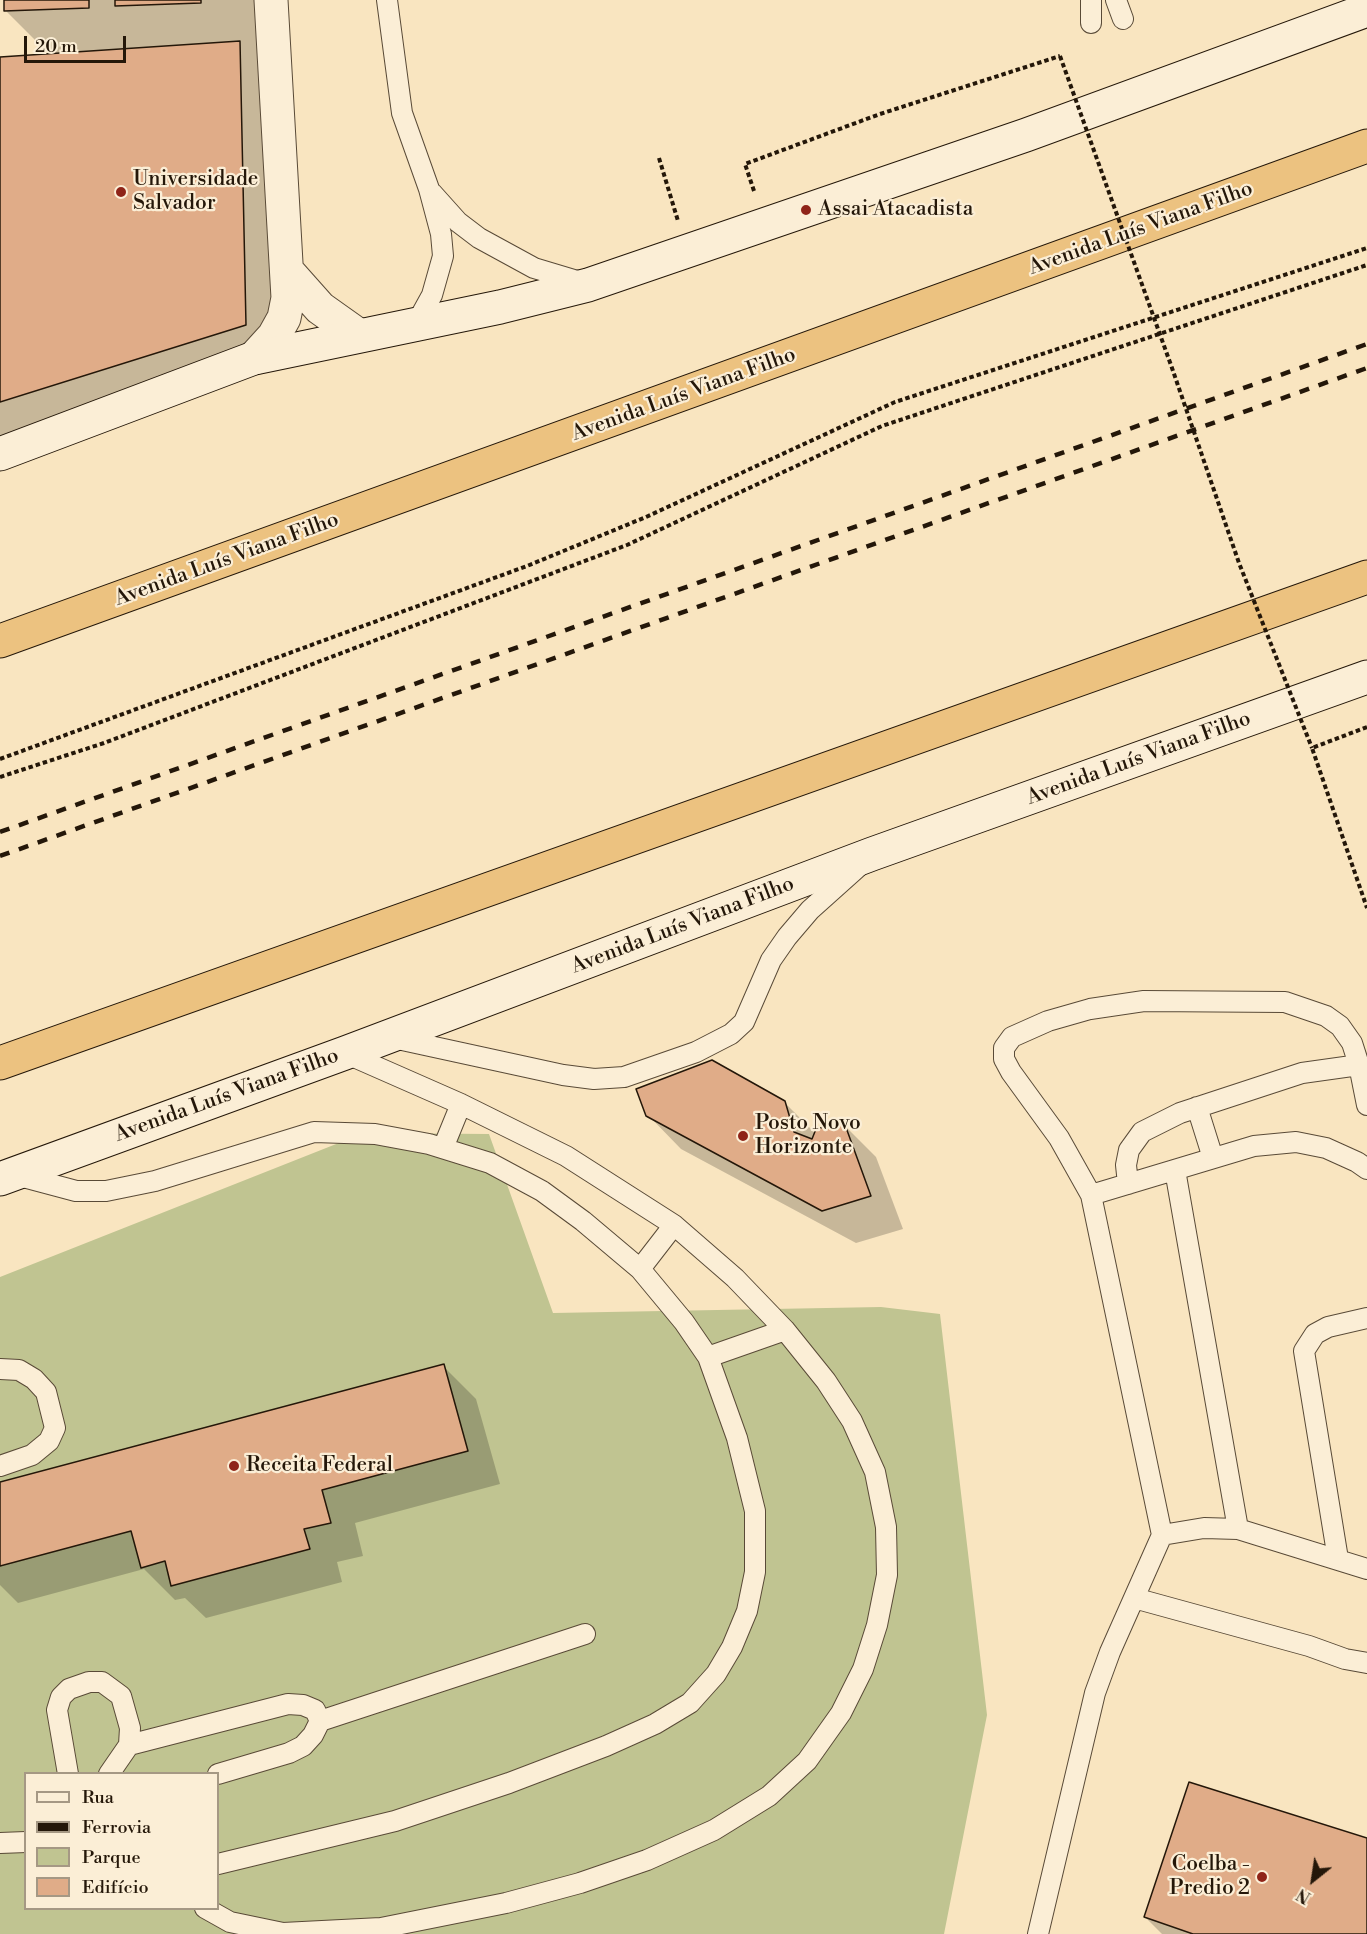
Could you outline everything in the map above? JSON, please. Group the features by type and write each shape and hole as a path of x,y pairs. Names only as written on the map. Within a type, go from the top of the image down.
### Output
{"highway":[{"name":"Avenida Luís Viana Filho","path":"0,642 1367,146"},
{"path":"0,1063 1367,577"}],"main road":[{"path":"254,358 274,336 284,318 288,298 271,0"},
{"path":"0,454 254,358 588,285 1026,135 1352,10"},
{"path":"288,272 320,308 358,335"},
{"name":"Avenida Luís Viana Filho","path":"6,1177 345,1053 872,854 1367,677"}],"lane":[{"path":"387,0 402,113 429,189 441,234 443,256 432,295 416,324"},
{"path":"1091,0 1091,23"},
{"path":"1116,0 1123,19"},
{"path":"429,189 458,222 479,238 534,268 588,285"},
{"path":"387,1037 563,1075 594,1079 624,1077 696,1052 731,1034 744,1022 771,960 787,937 810,910 872,854"},
{"path":"1038,1934 1095,1693 1162,1535 1091,1195 1059,1138 1004,1059 1004,1048 1012,1037 1024,1031 1090,1009 1144,1001 1285,1002 1326,1016 1340,1026 1352,1043 1367,1105"},
{"path":"209,1910 230,1922 283,1933 381,1929 506,1903 580,1883 647,1860 714,1830 769,1796 807,1761 841,1713 863,1669 877,1625 887,1575 886,1527 875,1472 852,1421 826,1381 785,1330 735,1278 674,1225 566,1156 461,1104 345,1053"},
{"path":"1128,1184 1126,1165 1129,1150 1142,1132 1180,1113 1302,1073 1359,1065"},
{"path":"443,1148 461,1104"},
{"path":"1197,1107 1213,1158"},
{"path":"6,1177 76,1191 106,1191 155,1181 314,1132 375,1134 443,1148 490,1163 543,1191 640,1269 684,1322 708,1357 737,1438 755,1511 755,1572 747,1611 732,1647 716,1674 690,1702 655,1724 606,1746 509,1783 395,1821 219,1864"},
{"path":"1091,1195 1254,1146 1296,1142 1326,1148 1367,1169"},
{"path":"1175,1170 1238,1529"},
{"path":"640,1269 674,1225"},
{"path":"1338,1559 1304,1351 1316,1334 1328,1327 1367,1318"},
{"path":"708,1357 785,1330"},
{"path":"0,1369 19,1371 34,1379 46,1392 55,1428 49,1441 32,1455 0,1466"},
{"path":"1162,1535 1204,1528 1238,1529 1367,1569"},
{"path":"1134,1598 1309,1646 1344,1659 1367,1663"},
{"path":"219,1774 289,1753 303,1746 313,1735 320,1721 585,1634"},
{"path":"68,1772 57,1710 61,1697 78,1684 102,1682 121,1696 130,1728 129,1744 110,1772"},
{"path":"129,1744 288,1704 303,1705 315,1710 320,1721"},
{"path":"0,1843 24,1842"}],"path":[{"path":"744,195 755,191 745,164 880,114 1060,56 1239,563 1312,748 1367,908"},
{"path":"659,158 678,222 689,217"},
{"path":"0,759 527,566 646,518 895,402 1367,248"},
{"path":"0,777 104,743 627,545 882,426 1367,265"},
{"path":"1312,748 1367,727"}],"green space":[{"path":"364,1133 489,1134 553,1313 881,1307 940,1314 987,1715 944,1934 0,1934 0,1277"}],"building":[{"path":"4,0 89,0 89,8 4,11"},
{"path":"115,0 201,0 201,3 115,6"},
{"name":"Universidade Salvador","path":"240,41 246,325 0,402 0,57"},
{"name":"Posto Novo Horizonte","path":"712,1060 785,1101 794,1132 812,1139 816,1129 844,1122 871,1196 822,1211 646,1116 636,1089"},
{"name":"Receita Federal","path":"444,1364 468,1451 322,1490 331,1523 304,1529 310,1549 171,1586 165,1561 141,1568 131,1531 0,1566 0,1482"},
{"name":"Coelba - Predio 2","path":"1189,1782 1367,1838 1367,1934 1193,1934 1144,1917"}],"railway":[{"path":"0,832 1367,344"},
{"path":"0,856 1367,368"}],"place":[{"name":"Universidade Salvador","path":"121,192"},
{"name":"Assai Atacadista","path":"806,210"},
{"name":"Posto Novo Horizonte","path":"743,1136"},
{"name":"Receita Federal","path":"234,1466"},
{"name":"Coelba - Predio 2","path":"1262,1877"}]}
